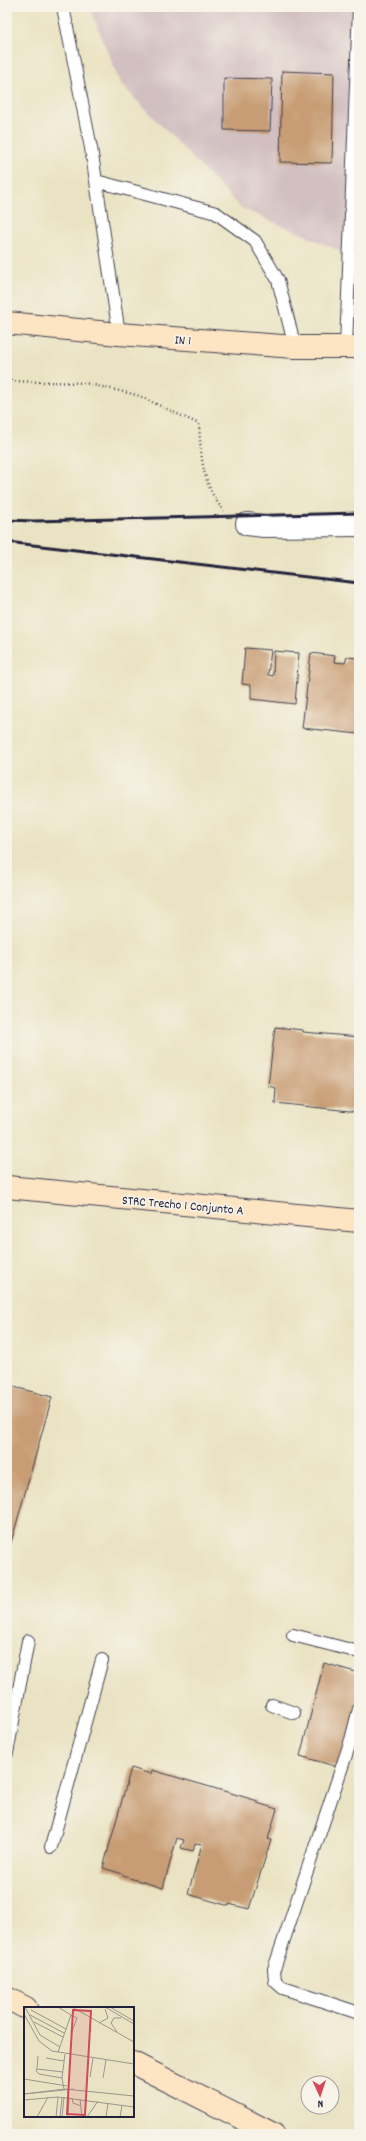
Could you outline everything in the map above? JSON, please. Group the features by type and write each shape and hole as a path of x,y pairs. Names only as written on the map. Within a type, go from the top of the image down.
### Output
{"main road":[{"name":"IN 1","path":"7,322 119,334 295,348 352,347"},
{"name":"STRC Trecho 1 Conjunto A","path":"7,1187 359,1221"},
{"path":"7,1998 24,2007"},
{"path":"134,2064 272,2134"}],"street":[{"path":"247,524 264,526 359,525"}],"lane":[{"path":"63,7 96,181 119,334"},
{"path":"352,347 359,7"},
{"path":"96,181 216,213 254,241 278,280 295,348"},
{"path":"293,1635 359,1652"},
{"path":"7,1753 28,1641"},
{"path":"51,1847 102,1660"},
{"path":"272,1706 294,1713"},
{"path":"359,1709 351,1740 274,1970 275,1981 282,1988 359,2013"}],"path":[{"path":"7,381 85,383 137,395 199,424 202,466 213,498 229,517 247,524"}],"shaded area":[{"path":"90,7 359,7 359,259 241,208 120,83"}],"building":[{"path":"282,71 334,73 332,163 280,162"},
{"path":"224,78 272,79 270,131 224,130"},
{"path":"245,648 271,650 268,675 273,676 274,651 299,653 295,704 251,699 251,685 242,684"},
{"path":"311,653 335,656 334,662 345,663 347,657 359,658 359,734 302,728"},
{"path":"275,1027 303,1030 303,1032 359,1037 359,1112 275,1103 276,1088 268,1086"},
{"path":"7,1385 52,1397 7,1557"},
{"path":"324,1663 359,1673 359,1719 345,1769 300,1756"},
{"path":"131,1768 151,1774 152,1770 258,1801 257,1803 277,1809 268,1839 271,1840 249,1909 229,1904 229,1906 188,1894 202,1844 195,1843 193,1851 181,1848 184,1840 177,1838 163,1888 123,1876 123,1874 103,1868"}],"railway":[{"path":"7,520 34,521 359,513"},
{"path":"7,542 359,583"}]}
